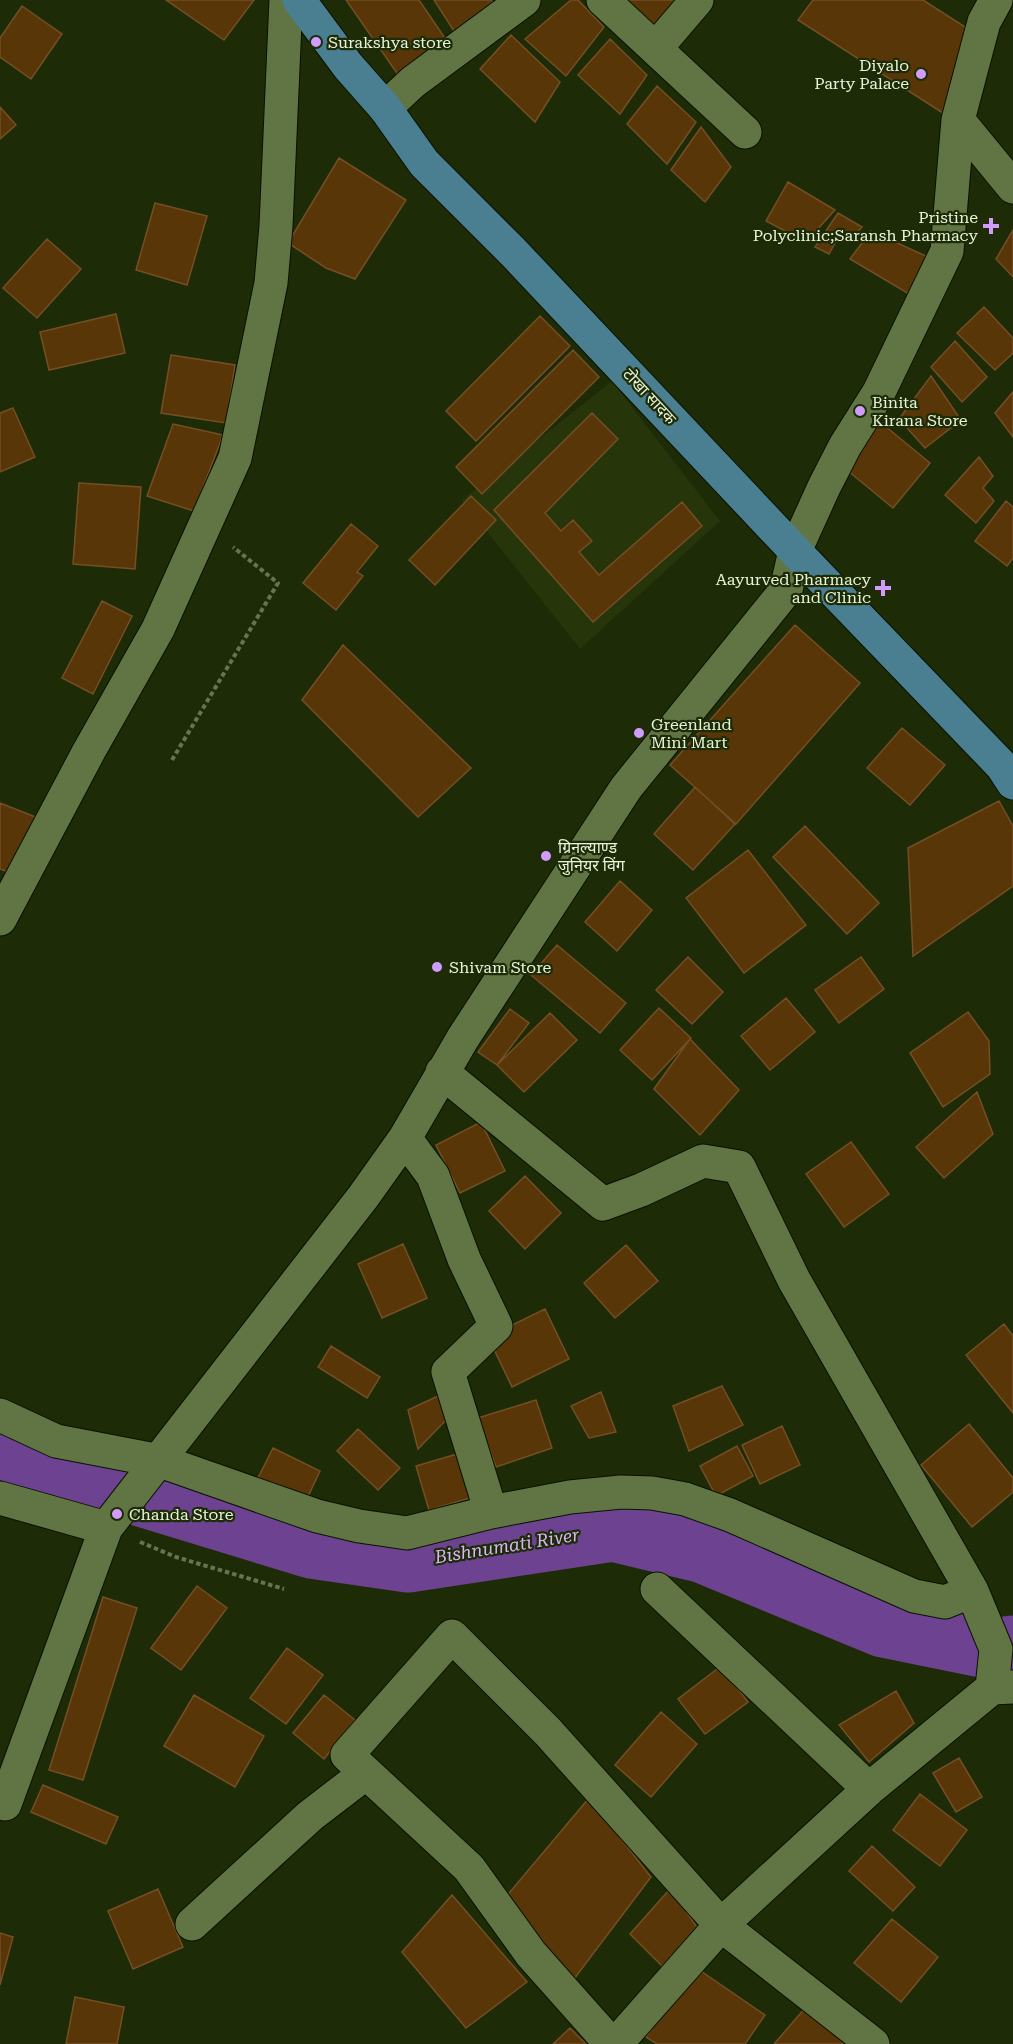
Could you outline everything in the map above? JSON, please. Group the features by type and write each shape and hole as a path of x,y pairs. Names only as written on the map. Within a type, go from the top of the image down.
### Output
{"main road":[{"name":"टोखा सादक","path":"299,0 348,66 385,108 424,164 562,303 795,551 1002,766 1013,783"}],"street":[{"path":"0,919 89,751 158,629 235,458 271,283 276,226 286,0"},
{"path":"603,0 745,132"},
{"path":"656,48 697,0"},
{"path":"5,1804 109,1524 363,1197 405,1138 442,1072 626,788 786,590 795,551 845,446 879,392 947,251 958,120 984,22 996,0"},
{"path":"385,108 413,82 511,5"},
{"path":"958,120 1013,187"},
{"path":"442,1072 603,1204 641,1191 703,1161 739,1167 794,1280 972,1591 996,1649 1003,1688 869,1789 721,1925 616,2044"},
{"path":"405,1138 433,1176 464,1259 496,1326 448,1372 491,1512"},
{"path":"0,1415 56,1441 359,1526 407,1533 491,1512 570,1497 621,1492 652,1493 685,1499 730,1515 914,1596 945,1602 972,1591"},
{"path":"0,1498 109,1524"},
{"path":"657,1589 869,1789"},
{"path":"611,2044 531,1954 469,1868 347,1755 452,1636 548,1732 721,1925 873,2044"},
{"path":"192,1924 310,1816 366,1773"}],"path":[{"path":"172,760 278,583 204,524"},
{"path":"109,1524 176,1557 284,1589"}],"shaded area":[{"path":"612,381 720,521 580,649 462,500"}],"building":[{"path":"166,0 254,0 224,40"},
{"path":"346,0 419,0 449,44 401,79"},
{"path":"434,0 491,0 496,8 459,39"},
{"path":"571,0 578,0 604,27 566,76 525,39"},
{"path":"627,0 681,0 658,28"},
{"name":"Diyalo Party Palace","path":"813,0 923,0 973,32 946,115 798,20"},
{"path":"22,6 62,34 31,79 0,57 0,38"},
{"path":"511,35 560,82 535,122 480,69"},
{"path":"610,39 647,75 620,114 578,75"},
{"path":"657,86 696,122 667,164 627,124"},
{"path":"0,107 16,125 0,139"},
{"path":"701,127 731,167 705,202 671,170"},
{"path":"339,158 406,200 355,279 326,268 288,243"},
{"path":"788,182 835,210 806,242 766,221"},
{"path":"155,203 207,216 187,285 136,270"},
{"path":"838,213 862,227 850,241 839,236 829,254 815,247"},
{"path":"1013,230 1013,277 996,259"},
{"path":"871,231 928,257 909,294 850,259"},
{"path":"47,239 81,269 37,318 3,288"},
{"path":"984,307 1013,338 1013,353 995,370 957,333"},
{"path":"116,314 125,353 49,370 40,332"},
{"path":"540,316 570,346 476,441 446,411"},
{"path":"955,341 987,377 962,402 931,367"},
{"path":"573,350 599,377 482,494 456,467"},
{"path":"171,355 235,365 226,423 161,413"},
{"path":"931,376 961,420 925,448 899,419"},
{"path":"1013,392 1013,437 995,413"},
{"path":"13,408 35,457 0,472 0,413"},
{"path":"592,413 618,439 545,513 561,531 573,520 592,541 579,552 599,575 682,502 702,526 593,622 494,510"},
{"path":"879,421 930,463 893,508 842,466"},
{"path":"173,424 223,435 194,511 147,496"},
{"path":"979,457 993,476 983,488 994,501 976,523 945,495"},
{"path":"79,483 141,487 135,569 73,564"},
{"path":"471,496 496,520 435,585 409,560"},
{"path":"1006,501 1013,507 1013,558 1007,566 975,541"},
{"path":"351,524 378,546 357,572 363,576 336,610 303,583"},
{"path":"102,601 132,616 93,694 62,678"},
{"path":"795,625 860,683 736,824 670,765"},
{"path":"343,645 471,768 418,817 302,700"},
{"path":"902,728 945,765 910,805 867,768"},
{"path":"695,787 735,824 693,870 654,834"},
{"path":"999,801 1013,826 1013,886 913,956 908,848"},
{"path":"0,803 43,820 21,877 0,869"},
{"path":"805,826 879,903 847,934 773,857"},
{"path":"748,850 806,925 744,973 686,898"},
{"path":"620,881 652,910 617,951 585,922"},
{"path":"557,945 626,1003 600,1033 531,975"},
{"path":"688,957 723,992 692,1024 656,990"},
{"path":"861,957 884,989 839,1023 815,990"},
{"path":"786,998 815,1032 770,1070 741,1036"},
{"path":"659,1008 691,1038 652,1080 620,1050"},
{"path":"510,1009 529,1023 497,1065 478,1052"},
{"path":"968,1012 989,1041 990,1074 943,1107 910,1053"},
{"path":"550,1013 577,1040 524,1092 497,1065"},
{"path":"690,1039 739,1090 700,1135 654,1089"},
{"path":"977,1092 993,1134 944,1178 916,1147"},
{"path":"481,1122 505,1171 460,1193 436,1145"},
{"path":"851,1142 889,1194 844,1227 806,1174"},
{"path":"525,1176 561,1213 525,1249 489,1211"},
{"path":"403,1244 427,1298 382,1318 358,1264"},
{"path":"626,1245 658,1281 615,1318 584,1283"},
{"path":"545,1309 569,1359 512,1387 488,1337"},
{"path":"1004,1324 1013,1336 1013,1413 966,1355"},
{"path":"331,1346 380,1377 367,1398 318,1367"},
{"path":"722,1386 743,1425 689,1451 673,1406"},
{"path":"601,1392 616,1432 589,1438 571,1406"},
{"path":"438,1396 447,1419 418,1449 408,1410"},
{"path":"536,1400 552,1448 496,1467 478,1418"},
{"path":"969,1424 1013,1478 1013,1492 972,1527 921,1465"},
{"path":"782,1426 800,1465 760,1484 742,1445"},
{"path":"358,1429 400,1468 378,1490 337,1451"},
{"path":"737,1446 753,1476 716,1496 700,1466"},
{"path":"273,1448 320,1471 304,1505 256,1482"},
{"path":"464,1452 477,1496 429,1510 416,1466"},
{"path":"197,1586 227,1608 181,1670 151,1648"},
{"path":"103,1597 137,1608 83,1780 49,1770"},
{"path":"287,1648 323,1675 286,1724 250,1698"},
{"path":"721,1666 748,1702 705,1734 678,1699"},
{"path":"896,1691 914,1723 869,1762 839,1725"},
{"path":"194,1695 264,1736 235,1787 164,1746"},
{"path":"324,1695 355,1720 324,1759 293,1733"},
{"path":"661,1712 697,1744 651,1797 615,1765"},
{"path":"959,1758 982,1797 956,1812 933,1773"},
{"path":"43,1785 118,1817 106,1844 31,1812"},
{"path":"920,1794 967,1830 940,1866 893,1830"},
{"path":"589,1798 651,1877 574,1979 505,1898"},
{"path":"872,1846 915,1887 893,1911 849,1871"},
{"path":"158,1889 183,1947 133,1969 108,1911"},
{"path":"670,1889 699,1930 664,1968 630,1934"},
{"path":"452,1895 527,1982 466,2028 402,1952"},
{"path":"892,1919 938,1957 901,2002 854,1963"},
{"path":"0,1933 13,1937 0,1985"},
{"path":"695,1967 765,2015 745,2044 657,2044 646,2037"},
{"path":"75,1997 124,2007 117,2044 66,2044"},
{"path":"806,2007 845,2041 842,2044 774,2044"},
{"path":"570,2028 586,2044 553,2044"}],"waterway":[{"name":"Bishnumati River","path":"0,1444 33,1462 311,1547 408,1561 613,1530 701,1551 883,1626 996,1649 1013,1647"}],"place":[{"name":"Surakshya store","path":"316,42"},
{"name":"Diyalo Party Palace","path":"921,74"},
{"name":"Pristine Polyclinic;Saransh Pharmacy","path":"991,226"},
{"name":"Binita Kirana Store","path":"860,411"},
{"name":"Aayurved Pharmacy and Clinic","path":"883,588"},
{"name":"Greenland Mini Mart","path":"639,733"},
{"name":"ग्रिनल्याण्ड जुनियर विंग","path":"546,856"},
{"name":"Shivam Store","path":"437,967"},
{"name":"Chanda Store","path":"117,1514"}]}
